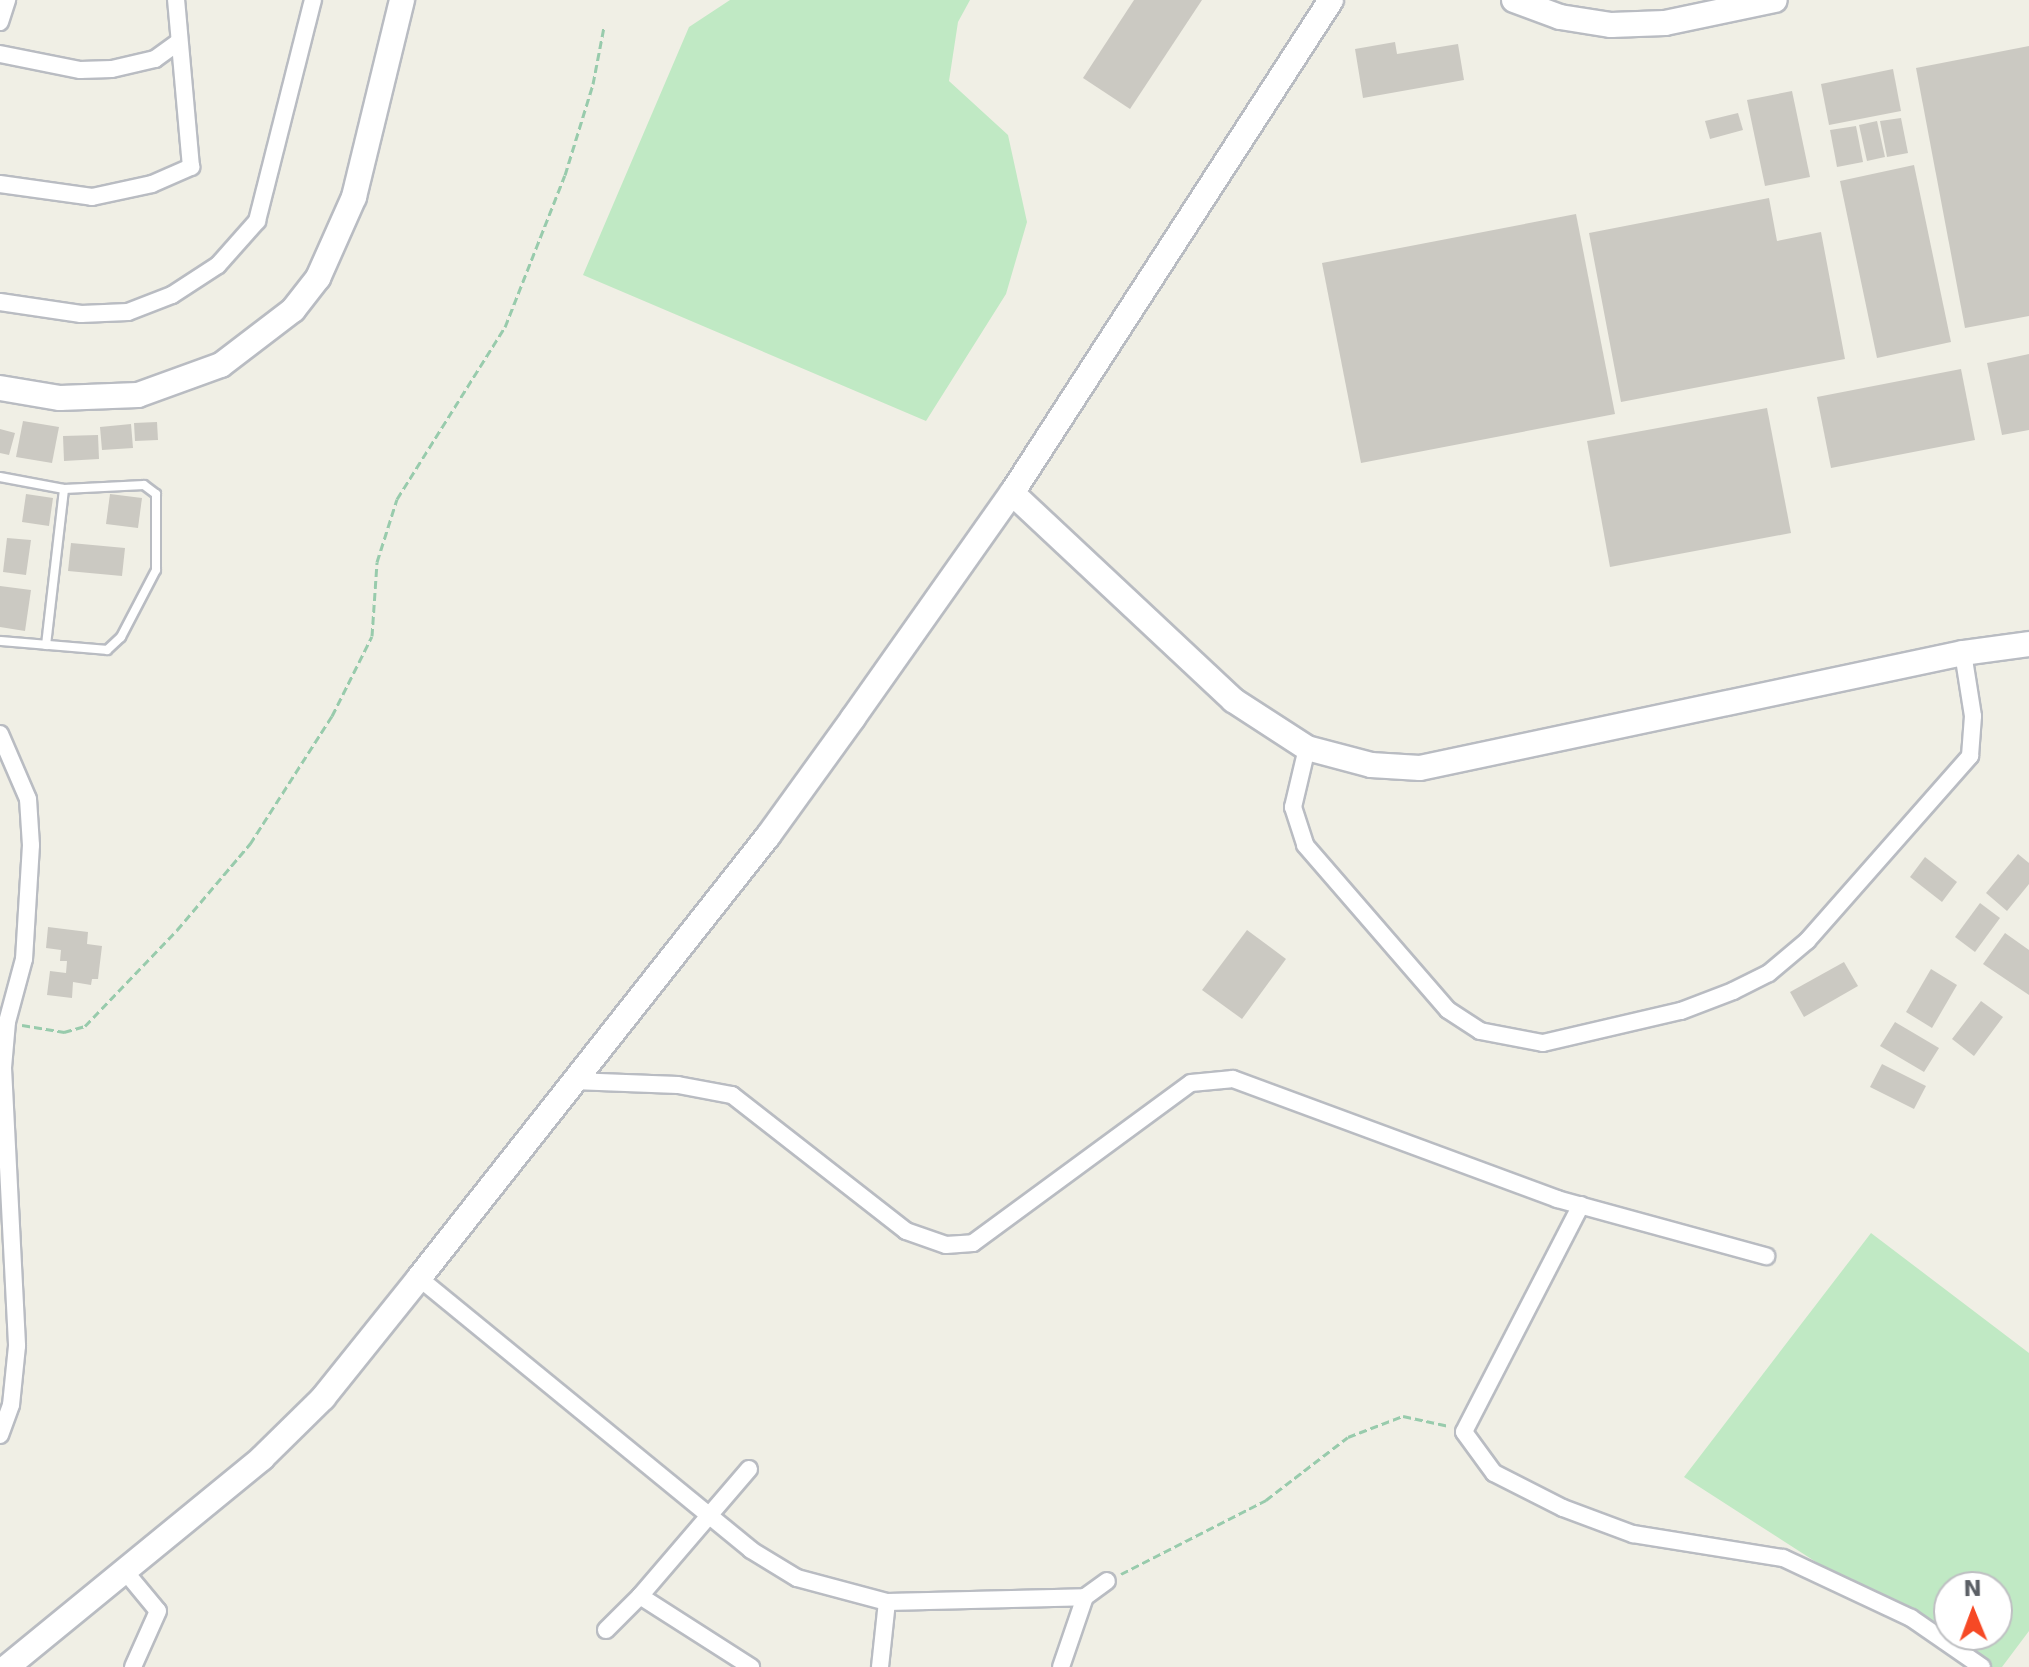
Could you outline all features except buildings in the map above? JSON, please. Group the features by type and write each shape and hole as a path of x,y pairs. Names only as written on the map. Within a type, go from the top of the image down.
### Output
{"street":[{"path":"0,22 7,0"},
{"path":"0,184 92,197 152,184 191,167 176,0"},
{"path":"0,302 81,314 128,312 172,295 218,265 257,221 313,0"},
{"path":"0,388 60,398 138,395 221,365 293,310 325,265 354,197 402,0"},
{"path":"7,1667 262,1458 323,1398 419,1278 768,836 1012,493 1331,0"},
{"path":"1514,0 1560,17 1611,25 1665,23 1775,0"},
{"path":"0,54 80,70 112,69 155,59 178,42"},
{"path":"1012,493 1233,700 1307,748 1371,765 1420,768 1963,653 2029,644"},
{"path":"1307,748 1293,807 1305,845 1448,1010 1480,1031 1543,1043 1628,1025 1720,996 1769,973 1807,941 1970,756 1973,716 1963,653"},
{"path":"0,734 28,799 31,845 24,959 7,1022 4,1135 17,1346 11,1405 0,1435"},
{"path":"573,1081 678,1085 732,1095 906,1231 946,1245 973,1243 1191,1083 1233,1079 1581,1205 1766,1256"},
{"path":"1581,1205 1464,1432 1494,1473 1563,1508 1645,1537 1783,1558 1911,1618 1982,1667"},
{"path":"419,1278 709,1517 797,1578 887,1602 1085,1597 1107,1581"},
{"path":"606,1630 640,1596 749,1469"},
{"path":"124,1570 158,1611 133,1667"},
{"path":"640,1596 751,1667"},
{"path":"1061,1667 1085,1597"},
{"path":"880,1667 887,1602"}],"lane":[{"path":"0,477 64,489 144,485 156,494 156,570 121,637 107,650 0,641"},
{"path":"46,645 64,489"}],"path":[{"path":"7,1022 64,1032 85,1026 177,930 250,844 332,716 372,636 377,562 397,499 505,327 565,175 593,84 604,27"},
{"path":"1107,1581 1266,1500 1348,1437 1403,1416 1464,1432"}],"green space":[{"path":"730,0 970,0 958,22 949,81 1008,135 1027,222 1006,294 926,421 583,275 689,27"},
{"path":"1871,1233 2029,1353 2029,1631 2002,1667 1979,1667 1954,1651 2013,1651 2013,1571 1933,1571 1933,1637 1684,1477"}]}
